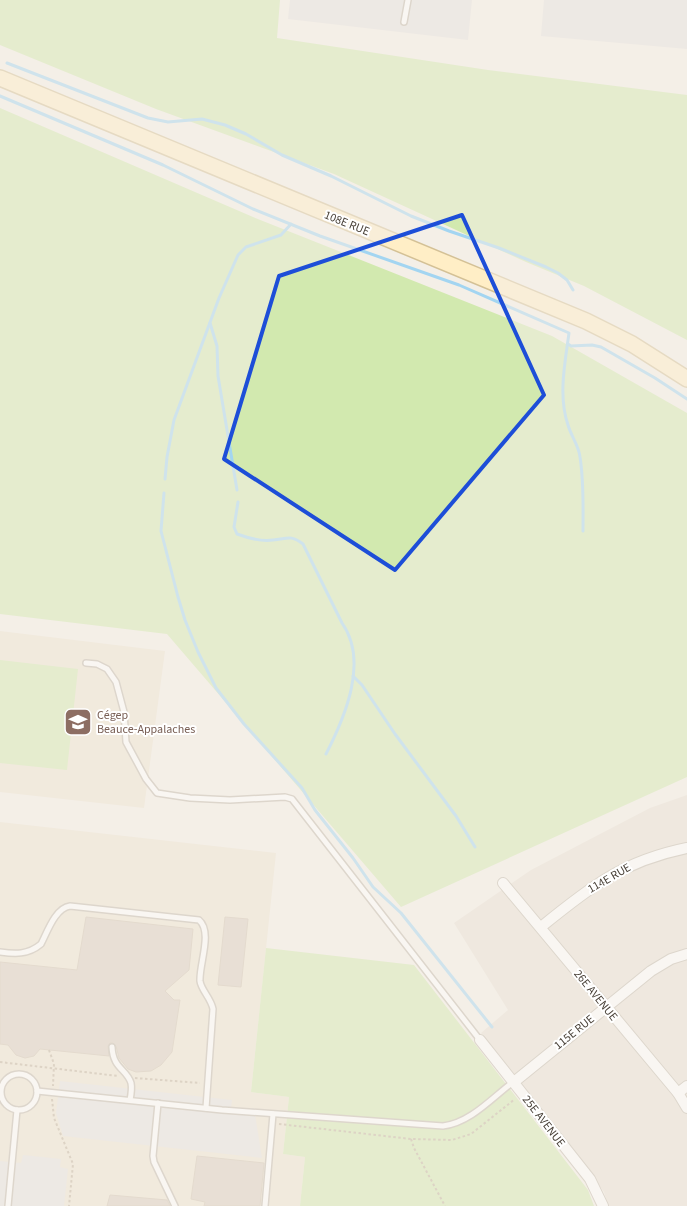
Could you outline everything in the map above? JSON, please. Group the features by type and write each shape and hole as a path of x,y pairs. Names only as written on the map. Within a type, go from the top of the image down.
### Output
{"main road":[{"name":"108E RUE","path":"0,78 586,321 632,344 687,379"}],"street":[{"name":"114E RUE","path":"541,927 582,893 622,869 644,859 687,848"},
{"name":"26E AVENUE","path":"503,883 678,1093 687,1108"},
{"name":"115E RUE","path":"514,1082 651,971 672,959 687,954"},
{"name":"25E AVENUE","path":"480,1040 590,1180 603,1206"},
{"path":"678,1093 687,1086"}],"lane":[{"path":"404,22 408,0"},
{"path":"86,663 97,664 107,669 116,682 124,712 126,742 146,779 157,793 190,798 230,800 285,797 292,799 480,1040"},
{"path":"0,952 19,954 36,948 41,944 58,913 64,907 70,906 199,920 206,930 200,982 209,996 213,1009 206,1108"},
{"path":"112,1047 112,1056 116,1065 128,1077 131,1084 130,1100"},
{"path":"22,1074 33,1080 37,1091 36,1098 30,1106 23,1110 12,1109 3,1101 1,1083 11,1076 22,1074"},
{"path":"37,1091 206,1108 432,1126 452,1125 468,1118 514,1082"},
{"path":"158,1103 153,1156 175,1206"},
{"path":"8,1206 17,1110"},
{"path":"265,1206 274,1114"}],"path":[{"path":"49,1050 55,1068 52,1092 54,1118 73,1164 69,1206"},
{"path":"0,1062 126,1077"},
{"path":"141,1078 208,1084"},
{"path":"411,1139 414,1148 446,1206"}],"highlighted area":[{"path":"462,215 544,395 395,570 224,459 279,276"}],"shaded area":[{"path":"290,0 472,0 468,40 288,19"},
{"path":"544,0 687,0 687,49 541,36"},
{"name":"Cégep Beauce-Appalaches","path":"0,631 165,651 144,808 0,792"},
{"path":"687,795 687,1206 608,1206 604,1192 578,1155 481,1033 508,1010 454,923 531,870 650,808"},
{"path":"0,822 276,853 251,1092 289,1097 283,1154 305,1157 300,1206 0,1206"},
{"path":"60,1081 232,1100 231,1108 254,1108 262,1158 63,1136 56,1113"},
{"path":"23,1155 61,1159 60,1167 68,1169 64,1206 0,1206 0,1161 21,1163"}],"green space":[{"path":"0,0 280,0 277,38 488,70 687,95 687,340 584,286 526,262 334,174 156,109 0,45"},
{"path":"0,108 253,217 552,336 687,413 687,777 401,907 167,634 0,614"},
{"path":"0,660 78,669 67,770 0,763"},
{"path":"266,948 414,965 588,1190 594,1206 300,1206 305,1157 283,1154 289,1097 251,1092"}],"building":[{"path":"86,917 193,929 189,970 165,991 174,1000 180,1000 172,1052 161,1065 151,1071 136,1072 128,1069 119,1058 116,1046 113,1043 110,1043 108,1046 109,1056 40,1049 34,1056 25,1058 16,1055 8,1045 0,1044 0,962 77,970"},
{"path":"225,917 248,919 241,987 218,985"},
{"path":"197,1156 264,1163 260,1206 204,1206 205,1202 191,1199"},
{"path":"110,1195 167,1200 170,1206 107,1206"}],"waterway":[{"path":"7,63 148,118 168,122 202,119 225,125 246,134 282,155 331,176 411,216 546,267 567,280 573,290"},
{"path":"0,96 163,165 253,209 320,236 459,285 569,333 563,379 563,403 568,425 580,457 583,485 583,531"},
{"path":"165,479 174,420 219,298 238,255 246,247 281,235 291,224"},
{"path":"210,323 217,346 218,376 237,490"},
{"path":"568,344 571,346 592,345 601,347 687,399"},
{"path":"164,493 161,531 178,597 198,652 216,688 244,724 302,788 315,810 373,887 401,913 492,1027"},
{"path":"238,502 234,527 237,534 264,540 291,538 303,544 350,638 354,654 351,689 347,706 326,754"},
{"path":"353,676 362,685 395,734 456,816 475,847"}],"place":[{"name":"Cégep Beauce-Appalaches","path":"78,722"}]}
